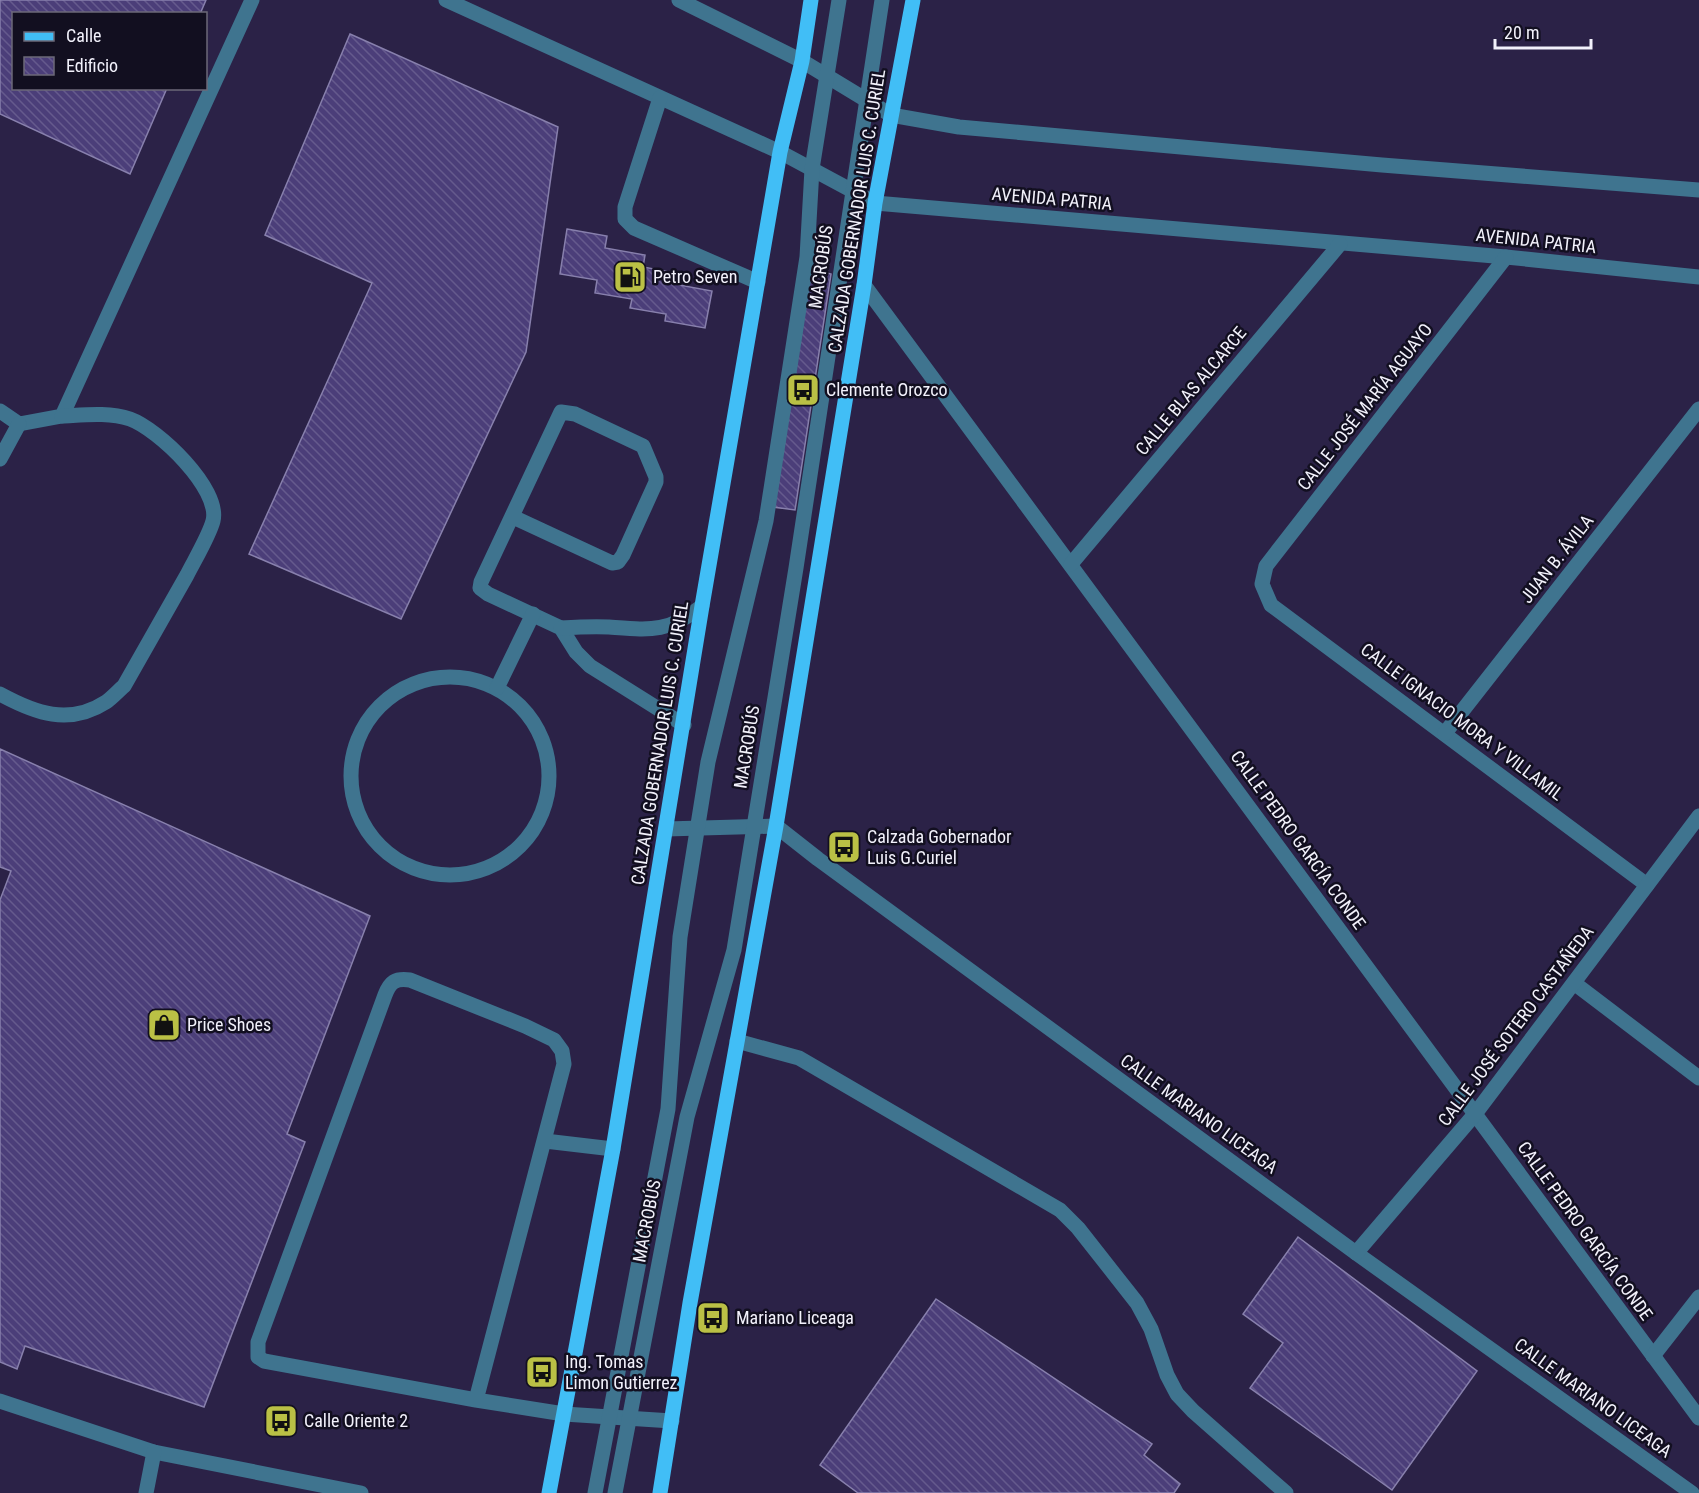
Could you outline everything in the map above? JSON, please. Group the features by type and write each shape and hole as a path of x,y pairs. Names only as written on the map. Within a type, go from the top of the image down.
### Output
{"main road":[{"name":"CALZADA GOBERNADOR LUIS C. CURIEL","path":"549,1493 613,1149 702,606 780,152 802,61 811,0"},
{"name":"CALZADA GOBERNADOR LUIS C. CURIEL","path":"660,1493 690,1303 776,826 864,285 875,203 913,0"}],"street":[{"path":"62,416 252,0"},
{"name":"AVENIDA PATRIA","path":"446,0 780,152 875,203 1506,257 1699,277"},
{"path":"679,0 802,61 891,115 959,127 1382,165 1699,190"},
{"name":"MACROBÚS","path":"595,1493 668,1109 680,937 708,762 766,521 807,257 812,170 839,0"},
{"name":"MACROBÚS","path":"615,1493 687,1117 734,950 794,580 882,0"},
{"path":"660,98 625,207 625,219 634,228 758,282"},
{"name":"CALLE BLAS ALCARCE","path":"1071,564 1340,244"},
{"name":"CALLE JOSÉ MARÍA AGUAYO","path":"1262,584 1266,566 1506,257"},
{"name":"CALLE PEDRO GARCÍA CONDE","path":"864,285 1699,1418"},
{"name":"JUAN B. ÁVILA","path":"1445,733 1699,410"},
{"path":"0,411 19,424 62,416 105,414 131,419 153,432 189,464 213,508 213,520 185,577 123,686 106,702 82,713 62,716 41,713 0,694"},
{"path":"513,516 612,563 618,562 653,490 656,477 643,446 575,414 565,411 559,414 480,588 488,594 561,628 590,626 646,631 667,627 686,619 702,606"},
{"path":"0,459 19,424"},
{"name":"CALLE IGNACIO MORA Y VILLAMIL","path":"1262,584 1271,605 1647,885"},
{"path":"497,688 533,614"},
{"path":"561,628 576,652 590,666 684,725"},
{"path":"434,677 466,677 497,688 524,709 542,737 550,769 546,802 533,833 510,857 480,872 446,876 414,870 385,852 364,827 352,797 350,765 358,733 377,707 403,687 434,677"},
{"name":"CALLE JOSÉ SOTERO CASTAÑEDA","path":"1356,1253 1475,1114 1699,816"},
{"path":"666,829 697,830 776,826"},
{"name":"CALLE MARIANO LICEAGA","path":"776,826 1356,1253 1692,1493"},
{"path":"476,1401 564,1064 562,1051 559,1045 525,1026 420,984 401,979 394,980 384,995 258,1342 258,1357 264,1361 476,1401 564,1414 672,1421"},
{"path":"1574,983 1699,1078"},
{"path":"737,1041 799,1058 1060,1210 1078,1228 1137,1303 1151,1329 1167,1375 1177,1394 1193,1412 1286,1493"},
{"path":"544,1141 613,1149"},
{"path":"1653,1356 1699,1297"},
{"path":"0,1401 154,1452 361,1493"},
{"path":"146,1493 154,1452"}],"building":[{"path":"0,0 206,0 201,12 12,12 12,90 166,90 130,174 0,114"},
{"path":"350,34 558,127 526,352 401,619 249,554 372,283 265,235"},
{"name":"Petro Seven","path":"567,229 607,236 605,248 645,255 643,267 681,274 679,285 712,291 705,328 665,321 666,314 630,308 632,299 595,293 597,280 560,274"},
{"name":"Clemente Orozco","path":"811,269 831,274 795,510 773,507"},
{"name":"Price Shoes","path":"0,749 370,916 287,1134 305,1142 204,1407 25,1346 17,1369 0,1362 0,900 11,871 0,867"},
{"path":"1298,1237 1477,1371 1392,1490 1250,1388 1283,1343 1243,1314"},
{"path":"936,1299 1152,1444 1144,1455 1180,1484 1174,1493 858,1493 820,1465"}],"place":[{"name":"Petro Seven","path":"630,277"},
{"name":"Clemente Orozco","path":"803,390"},
{"name":"Calzada Gobernador Luis G.Curiel","path":"844,847"},
{"name":"Price Shoes","path":"164,1025"},
{"name":"Mariano Liceaga","path":"713,1318"},
{"name":"Ing. Tomas Limon Gutierrez","path":"542,1372"},
{"name":"Calle Oriente 2","path":"281,1421"}]}
